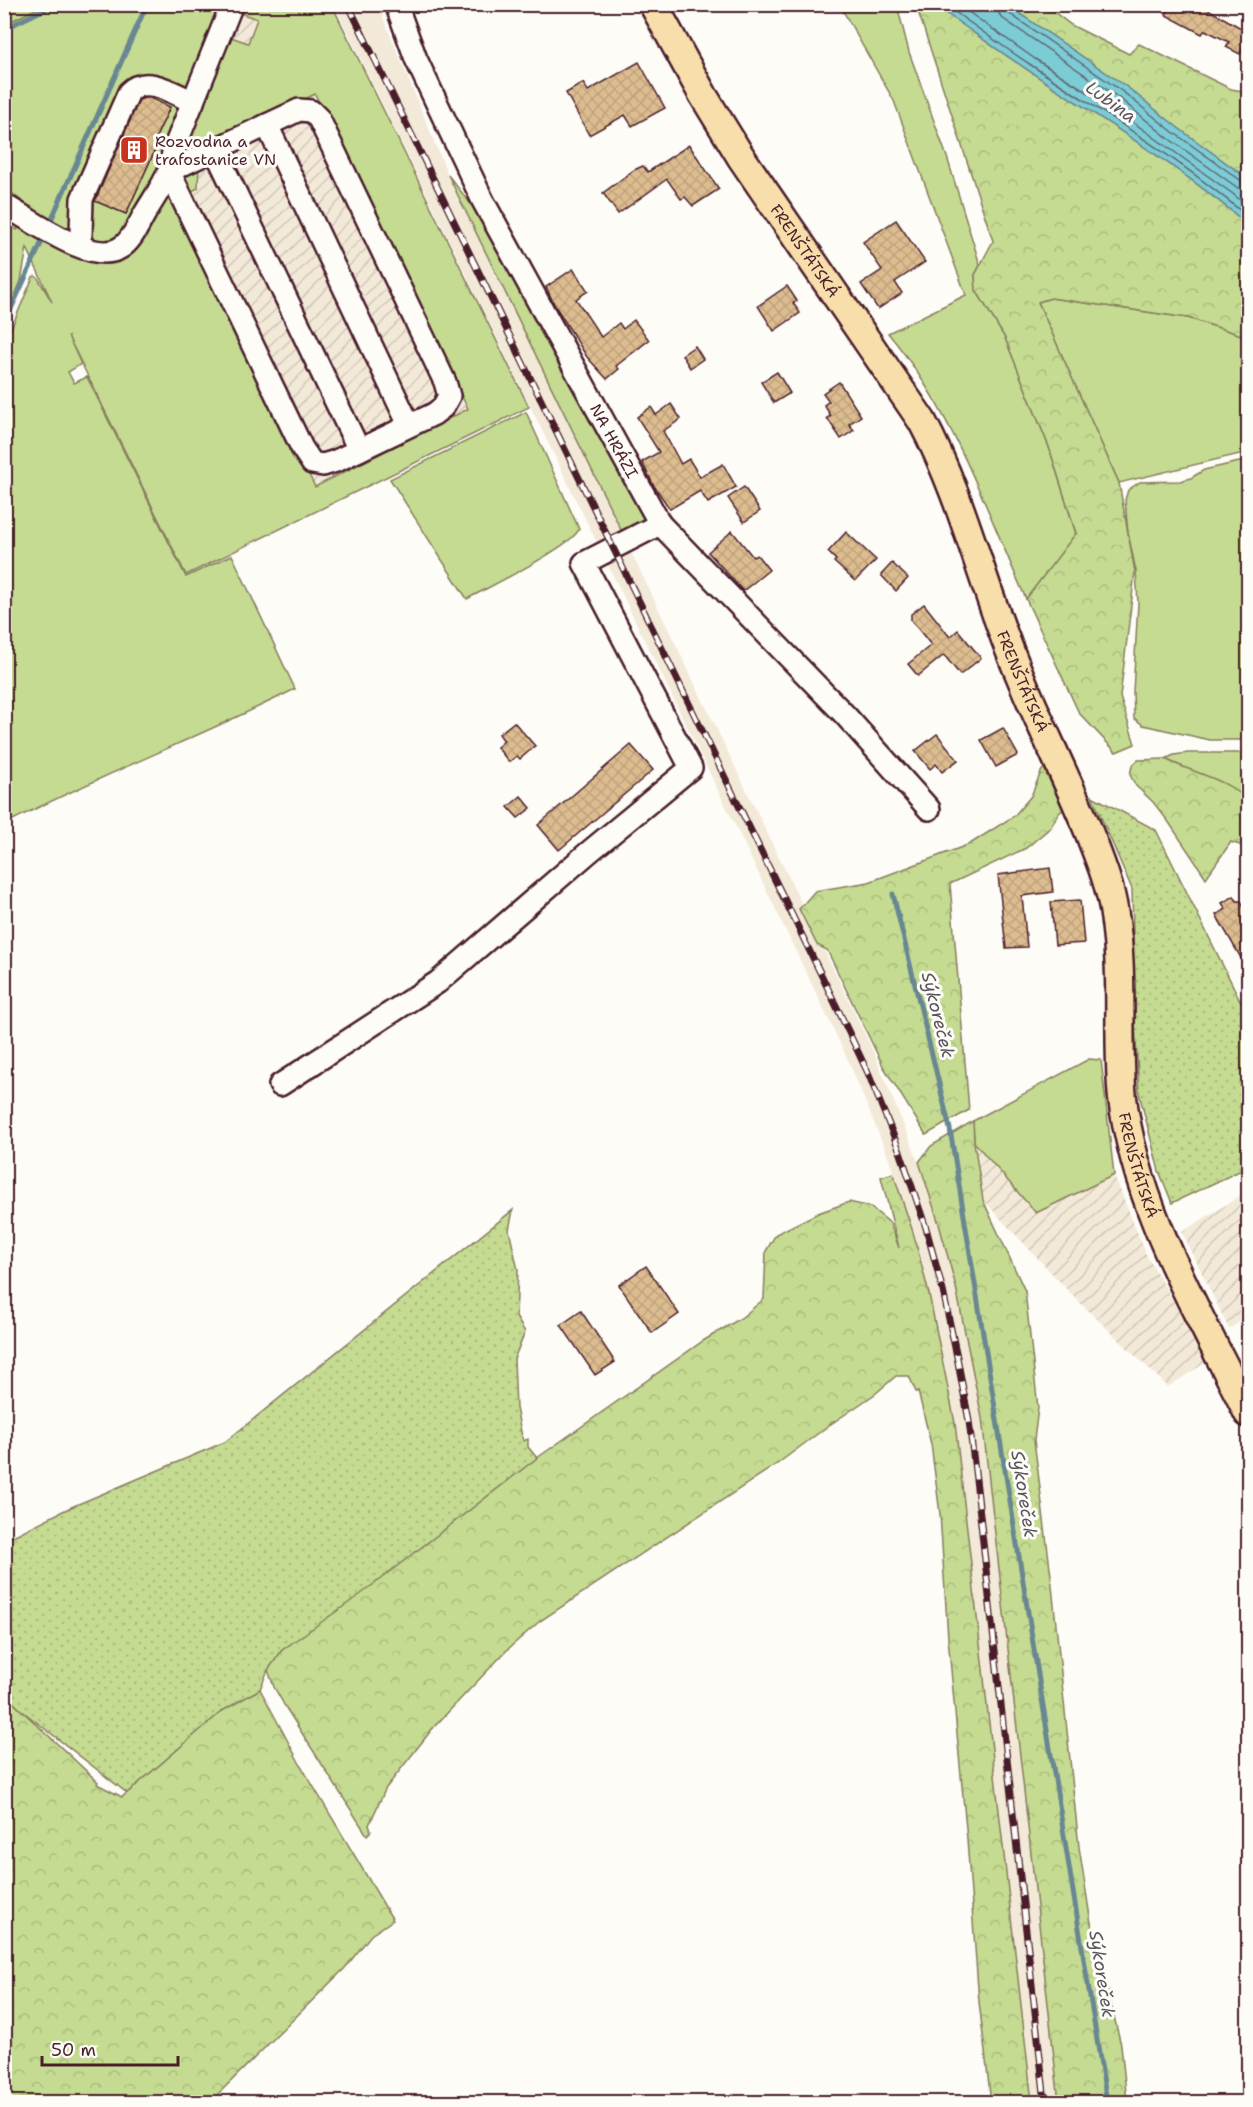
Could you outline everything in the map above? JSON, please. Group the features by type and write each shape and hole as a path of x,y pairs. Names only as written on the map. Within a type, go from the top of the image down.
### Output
{"main road":[{"name":"FRENŠTÁTSKÁ","path":"653,4 703,95 741,157 867,338 931,438 946,471 994,610 1072,792 1111,894 1119,973 1124,1114 1139,1173 1165,1244 1248,1413"}],"street":[{"path":"4,205 48,231 98,253 121,248 132,237 169,171 174,149 232,4"},
{"name":"NA HRÁZI","path":"396,4 416,59 483,201 660,524 845,715 929,809"},
{"path":"76,244 81,234 82,199 129,92 136,86 152,85 193,102"},
{"path":"299,110 311,111 319,119 440,372 449,396 443,407 359,450 323,465 312,463 302,448 169,171 299,110"},
{"path":"267,125 409,425"},
{"path":"215,150 359,450"},
{"path":"280,1085 438,982 691,768 584,563 660,524"}],"shaded area":[{"path":"93,5 332,5 529,407 186,575 17,228 27,206 5,187"},
{"path":"334,5 378,5 448,175 873,1051 914,1150 939,1224 956,1287 982,1418 1059,2102 1032,2102 955,1423 929,1294 913,1232 889,1159 849,1062 737,829"},
{"path":"974,1142 1036,1213 1114,1175 1147,1256 1208,1361 1168,1387 1075,1298 983,1200"},
{"path":"1248,1191 1248,1317 1229,1329 1182,1232"}],"green space":[{"path":"5,4 44,4 44,5 5,24"},
{"path":"44,5 332,5 529,407 186,575 68,336 81,364 68,372 74,383 87,377 186,577 232,555 295,689 5,824 5,343 33,277 38,278 52,302 27,248 21,281 5,319 5,220 17,230 27,206 5,187 5,24","holes":["240,13 257,19 248,43 231,37","142,94 170,107 156,137 160,139 126,214 91,199 125,123 129,124","315,94 468,409 315,487 174,200 198,188 199,165 193,153"]},
{"path":"836,5 897,5 909,52 947,157 980,265 975,275 976,290 1005,338 1049,447 1076,534 1026,599 949,427 911,363 888,333 966,295 894,101 843,11"},
{"path":"916,5 934,5 1168,163 1248,225 1248,337 1188,318 1051,298 1038,302 1119,483 1135,572 1120,697 1135,744 1116,752 1079,713 1026,599 1076,533 1049,447 1005,338 976,290 975,275 993,241"},
{"path":"1007,5 1045,5 1071,25 1129,54 1139,44 1231,89 1248,92 1248,179 1127,87"},
{"path":"448,175 505,248 648,514 639,528 624,536"},
{"path":"1051,298 1188,318 1248,337 1248,452 1119,483 1038,302"},
{"path":"526,412 579,529 562,546 546,556 467,599 390,479"},
{"path":"1248,460 1248,740 1210,740 1143,725 1134,718 1133,692 1138,603 1136,571 1128,533 1125,500 1128,490 1140,482 1180,481 1191,478 1204,470"},
{"path":"1188,753 1248,753 1248,801 1242,794 1165,759"},
{"path":"1165,759 1220,781 1240,793 1248,801 1248,848 1231,842 1206,878 1168,821 1136,786 1130,775 1132,766 1138,760"},
{"path":"1047,763 1066,807 1058,814 1051,827 1026,848 950,884 969,1110 926,1135 883,1066 827,950 817,945 799,909 815,891 869,882 970,844 1014,816 1031,796"},
{"path":"1092,796 1156,830 1239,998 1248,1011 1248,1167 1172,1203 1159,1171 1139,1093 1132,889"},
{"path":"1089,1059 1101,1060 1114,1175 1036,1213 974,1142 973,1121"},
{"path":"973,1121 983,1200 1025,1291 1038,1408 1034,1440 1051,1576 1079,1847 1091,1923 1121,2045 1127,2102 1059,2102 982,1418 956,1287 919,1162 931,1146"},
{"path":"893,1173 913,1232 929,1294 955,1423 1032,2102 991,2102 979,2002 967,1839 948,1638 940,1514 931,1444 918,1391 916,1392 909,1376 896,1376 875,1394 777,1464 540,1621 508,1649 433,1728 386,1788 369,1825 371,1831 367,1835 286,1708 274,1687 268,1670 282,1650 537,1458 703,1341 741,1318 764,1299 766,1251 776,1234 818,1213 849,1202 870,1207 890,1223 899,1248 881,1177"},
{"path":"513,1210 509,1230 518,1270 516,1317 525,1332 514,1359 516,1408 523,1441 528,1439 528,1447 537,1458 361,1594 282,1650 268,1670 260,1689 222,1711 127,1793 21,1710 5,1694 5,1540 69,1508 225,1442"},
{"path":"260,1689 300,1764 393,1920 371,1935 345,1968 210,2102 5,2102 4,1694 98,1782 97,1784 122,1797 222,1711"}],"water":[{"name":"Lubina","path":"934,5 1007,5 1127,87 1248,179 1248,225 1168,163"}],"building":[{"path":"1171,4 1199,4 1248,32 1248,38 1240,54 1226,47 1229,42 1205,30 1202,34 1166,15"},
{"path":"639,62 665,108 632,126 625,115 589,135 566,93 583,83 588,91"},
{"name":"Rozvodna a trafostanice VN","path":"145,98 170,107 156,137 160,139 126,214 95,201 139,100"},
{"path":"689,145 719,189 693,206 685,197 681,199 667,179 618,214 603,193 634,170 643,166 648,172"},
{"path":"896,220 925,262 895,282 902,293 878,309 861,284 882,270 863,242"},
{"path":"573,269 588,291 576,299 601,337 619,323 623,329 634,320 649,340 616,366 619,369 607,379 587,357 546,287"},
{"path":"787,286 797,301 793,303 800,313 774,331 758,306"},
{"path":"695,346 703,359 690,368 682,355"},
{"path":"777,372 790,393 774,403 761,382"},
{"path":"839,382 861,416 849,424 854,430 841,439 827,418 831,416 824,405 829,401 823,393"},
{"path":"671,404 681,419 663,431 681,464 689,459 700,477 723,464 736,487 708,503 700,491 670,509 654,486 642,462 659,452 637,417 651,407 656,415"},
{"path":"744,487 760,511 744,522 728,498"},
{"path":"732,531 753,557 757,555 769,570 743,591 708,552"},
{"path":"846,532 876,560 855,581 834,562 836,560 828,552"},
{"path":"892,563 908,578 896,591 881,575"},
{"path":"924,604 950,637 958,630 981,658 960,675 944,655 918,676 908,664 931,645 911,620 911,614"},
{"path":"514,722 535,746 520,759 517,756 509,762 497,747 504,741 499,734"},
{"path":"1003,728 1018,755 996,767 981,740"},
{"path":"937,734 958,760 942,772 936,764 930,769 915,751"},
{"path":"631,745 653,770 559,850 538,825"},
{"path":"521,796 531,808 518,818 508,807"},
{"path":"1050,868 1053,892 1022,896 1027,947 1006,948 998,875"},
{"path":"1234,896 1237,901 1241,901 1248,914 1248,970 1216,915 1226,909 1222,903"},
{"path":"1080,900 1084,943 1055,945 1051,902"},
{"path":"646,1266 679,1314 652,1333 619,1285"},
{"path":"581,1311 615,1362 595,1375 561,1325"}],"waterway":[{"path":"4,29 55,4"},
{"path":"48,227 147,4"},
{"path":"4,324 45,235"},
{"name":"Sýkoreček","path":"893,894 950,1129 1107,2102"}],"railway":[{"path":"348,4 868,1073 901,1154 926,1228 943,1291 969,1421 1045,2102"}],"place":[{"name":"Rozvodna a trafostanice VN","path":"134,150"}]}
